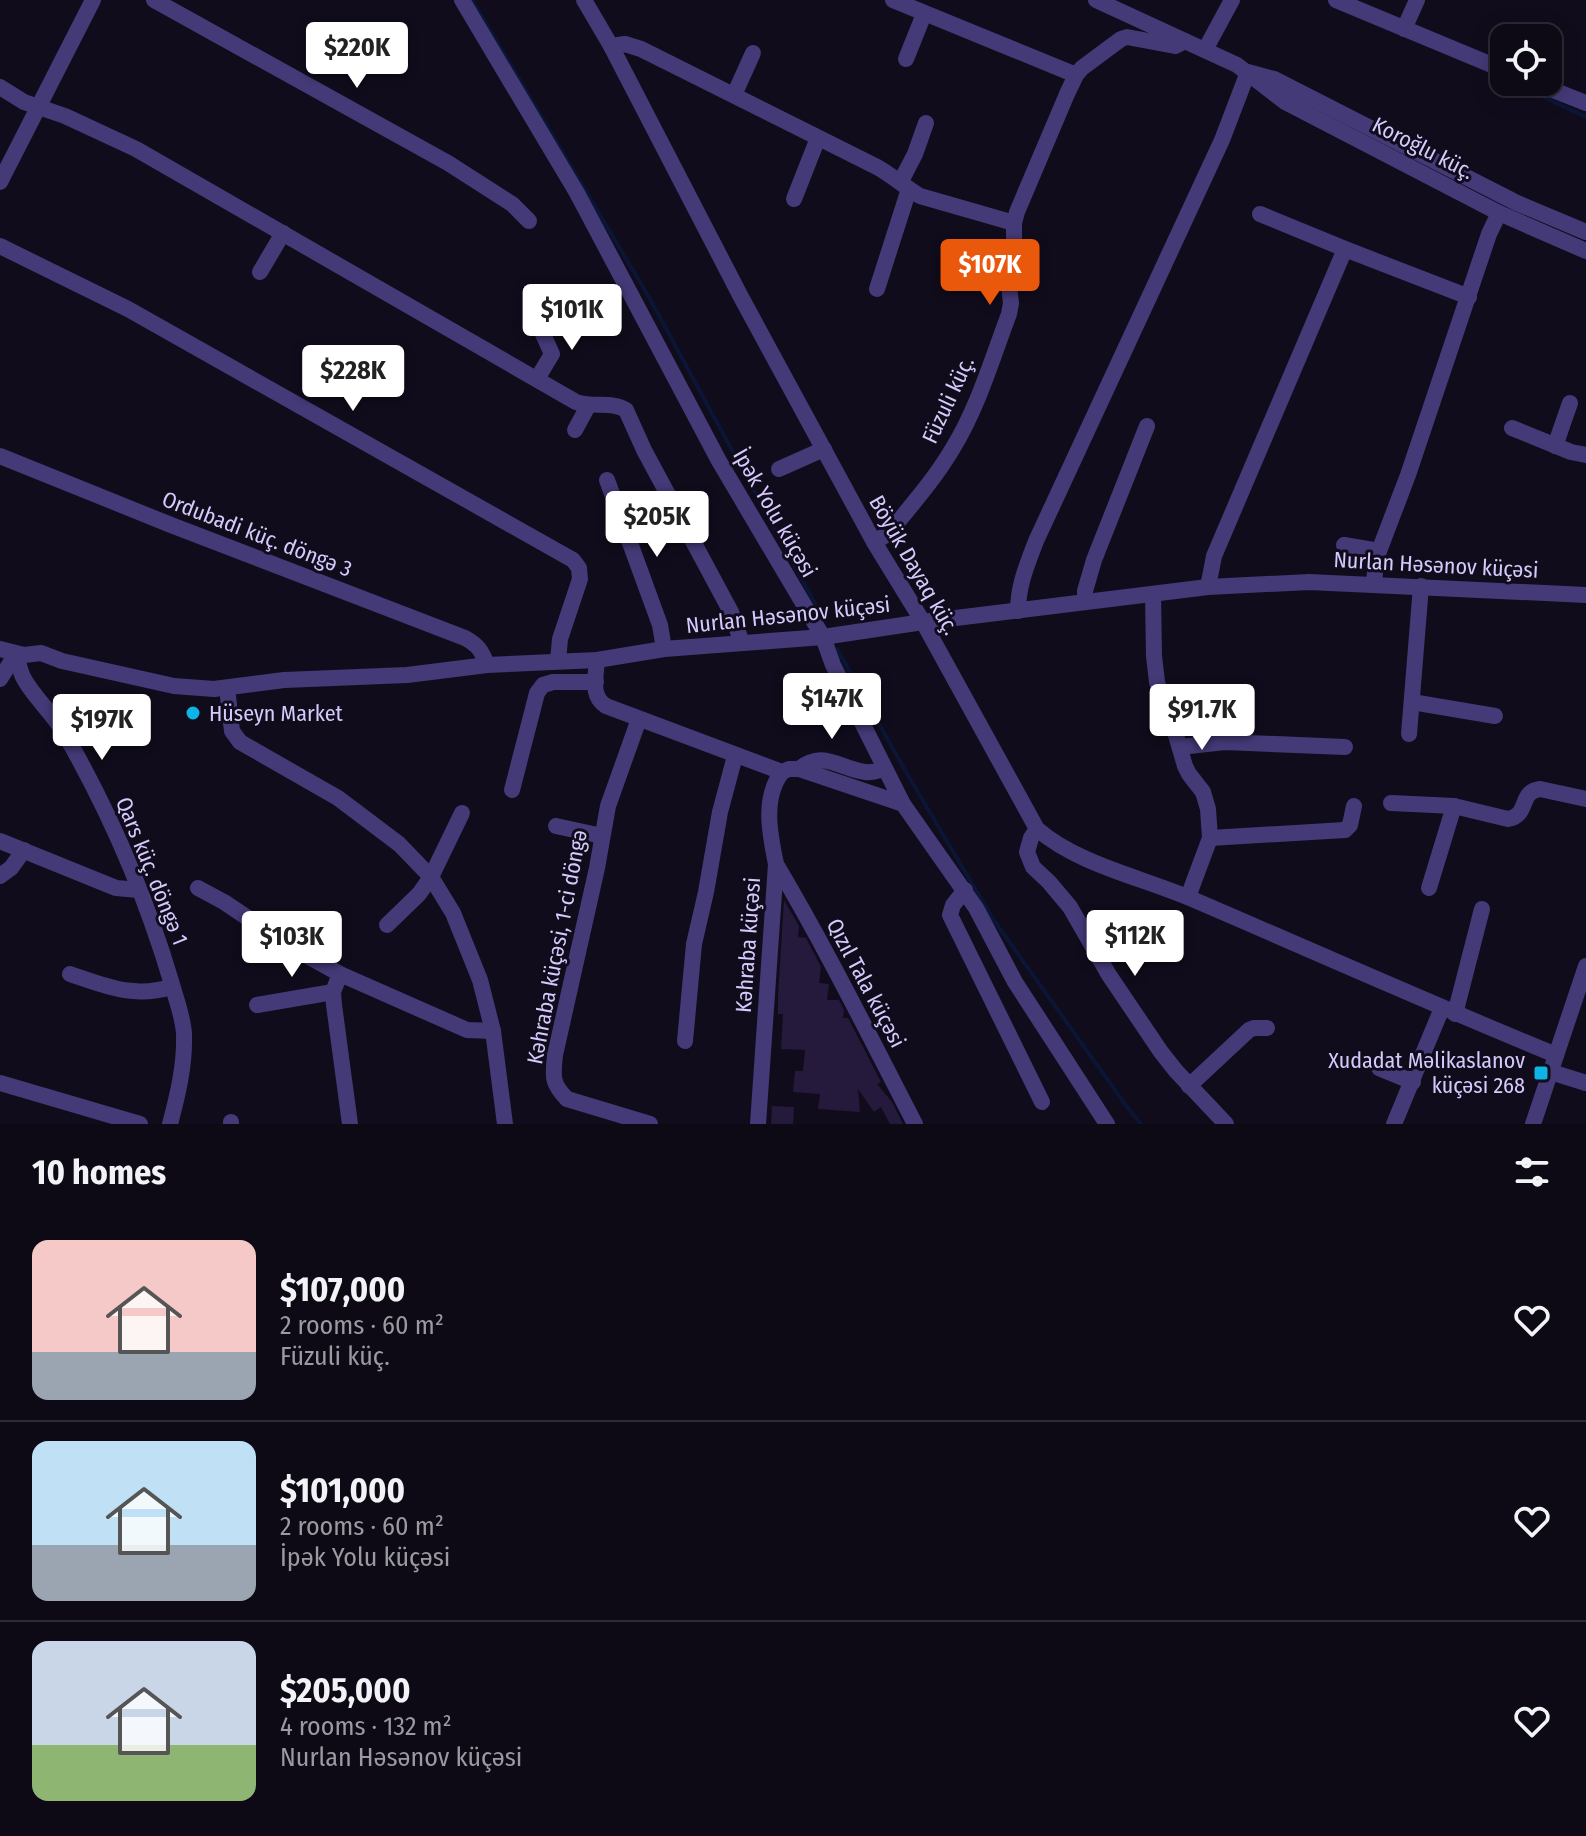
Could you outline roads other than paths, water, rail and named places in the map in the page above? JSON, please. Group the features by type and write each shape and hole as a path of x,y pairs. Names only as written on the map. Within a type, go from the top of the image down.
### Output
{"street":[{"path":"0,182 93,0"},
{"path":"154,0 448,163 512,204 529,221"},
{"name":"İpək Yolu küçəsi","path":"462,0 577,193 719,461 823,637 833,665 903,804 965,890 1015,982 1107,1124"},
{"name":"Böyük Dayaq küç.","path":"584,0 874,542 923,622 1037,829"},
{"path":"893,0 1076,75 1121,39 1136,37 1175,46 1185,41"},
{"name":"Koroğlu küç.","path":"1096,0 1237,65 1285,102 1499,213 1586,251"},
{"path":"1205,50 1232,0"},
{"path":"1336,0 1490,64"},
{"path":"1404,29 1417,0"},
{"path":"906,59 924,14"},
{"path":"611,46 625,44 641,49 936,201 1014,223"},
{"path":"734,95 753,53"},
{"path":"1018,611 1021,579 1036,541 1222,140 1248,72"},
{"name":"Koroğlu küç.","path":"1248,72 1274,79 1517,203 1586,232"},
{"name":"Füzuli küç.","path":"874,542 893,528 936,474 969,418 1009,314 1008,277 1014,223 1076,75"},
{"path":"0,87 24,102 65,116 136,149 561,394 588,406 616,405 626,410 650,462 731,612 742,643"},
{"path":"1562,93 1586,103"},
{"path":"877,289 905,185 926,123"},
{"path":"794,199 818,138"},
{"path":"1374,584 1374,567 1379,551 1499,213"},
{"path":"1260,214 1469,297"},
{"path":"260,272 283,233"},
{"path":"0,246 128,309 573,560 579,568 580,579 560,639 558,661"},
{"path":"1208,587 1214,556 1345,249"},
{"path":"537,321 552,354 537,379"},
{"path":"1555,446 1570,403"},
{"path":"575,430 588,406"},
{"path":"1085,602 1094,560 1147,426"},
{"path":"1512,428 1586,455"},
{"path":"779,469 824,449"},
{"name":"Ordubadi küç. döngə 3","path":"0,456 465,638 477,644 487,665"},
{"path":"607,480 660,625 664,649"},
{"path":"1344,545 1379,551"},
{"name":"Nurlan Həsənov küçəsi","path":"8,652 41,653 62,661 174,686 227,688 284,680 407,675 487,665 597,660 664,649 823,637 1208,587 1287,582 1586,595"},
{"path":"1409,734 1421,586"},
{"path":"1153,594 1157,682 1189,774 1203,792 1208,809 1210,838 1188,897"},
{"path":"0,679 8,652"},
{"name":"Qars küç. döngə 1","path":"8,652 66,735 105,812 165,960 184,1032 183,1064 170,1124"},
{"path":"597,660 595,696 599,702 782,772 799,769 903,804"},
{"path":"512,790 537,693 543,685 553,682 596,682"},
{"path":"227,688 232,731 240,742 338,798 399,844 431,877 453,913 480,980 493,1031 505,1124"},
{"path":"1412,702 1495,716"},
{"name":"Kəhraba küçəsi, 1-ci döngə","path":"639,719 615,786 602,836 555,1055 553,1078 558,1090 567,1099 650,1124"},
{"path":"1180,747 1225,742 1345,747"},
{"path":"685,1041 694,944 720,812 735,756"},
{"path":"799,769 810,761 821,760 863,772 884,769"},
{"name":"Kəhraba küçəsi","path":"758,1124 776,864 769,807 776,780 782,772"},
{"path":"1391,803 1454,806 1508,819 1520,814 1533,790 1586,799"},
{"path":"1210,838 1345,830 1350,825 1354,806"},
{"path":"1429,888 1454,806"},
{"path":"387,925 419,894 431,877 462,813"},
{"path":"556,826 602,836"},
{"path":"1226,1124 1161,1052 1122,995 1070,907 1033,867 1027,852 1037,829 1054,844 1075,854 1188,897 1448,1011 1586,1083"},
{"path":"0,841 116,888 139,890"},
{"path":"0,876 11,868 24,850"},
{"name":"Qızıl Tala küçəsi","path":"776,864 862,1019 915,1124"},
{"path":"198,888 340,974 467,1030 493,1031"},
{"path":"965,890 953,905 950,915 1042,1102"},
{"path":"1394,1124 1448,1011 1482,909"},
{"path":"1533,1124 1586,966"},
{"path":"70,974 132,992 154,992 172,987"},
{"path":"340,974 333,992 350,1124"},
{"path":"257,1005 333,992"},
{"path":"1189,1086 1249,1030 1267,1028"},
{"path":"1379,1068 1413,1082"},
{"path":"0,1083 140,1124"}],"waterway":[{"path":"472,0 650,299 824,620"},
{"path":"1542,96 1586,117"},
{"path":"1492,200 1510,208"},
{"path":"837,649 993,919 1141,1124"}],"place":[{"name":"Hüseyn Market","path":"193,713"},
{"name":"Xudadat Məlikaslanov küçəsi 268","path":"1541,1073"}]}
